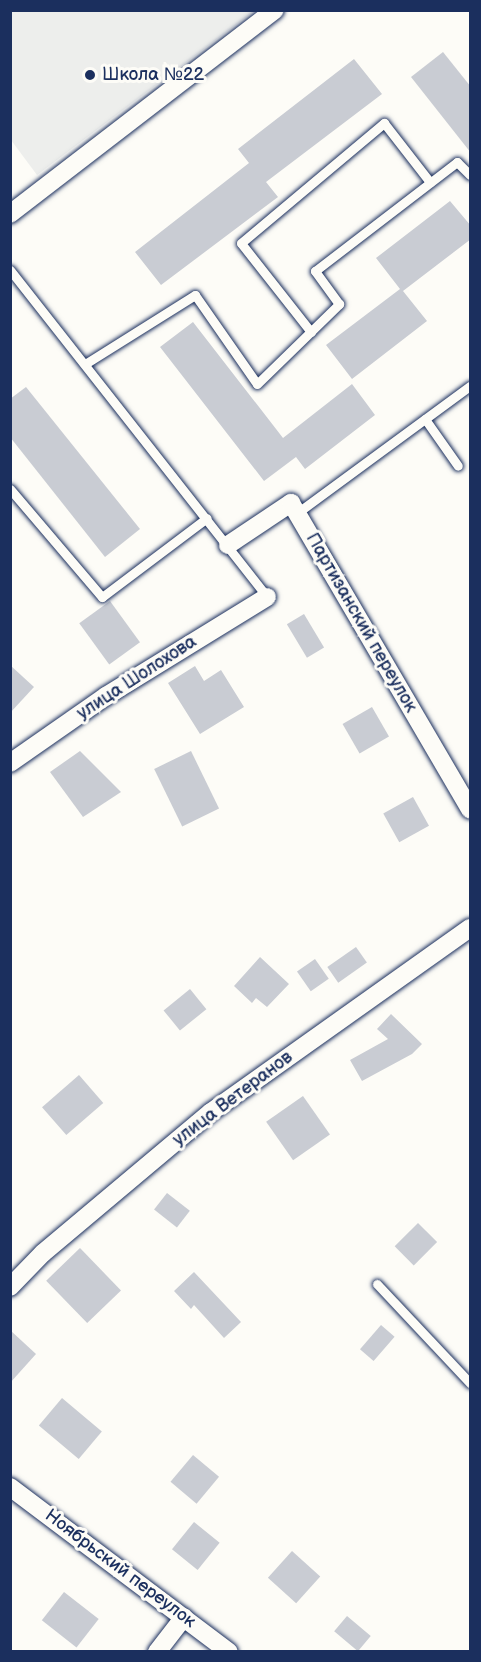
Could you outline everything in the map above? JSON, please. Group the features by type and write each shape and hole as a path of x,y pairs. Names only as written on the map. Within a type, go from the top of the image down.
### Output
{"street":[{"path":"10,214 275,10"},
{"name":"Партизанский переулок","path":"228,545 291,503 471,809"},
{"name":"улица Шолохова","path":"10,763 106,696 267,597"},
{"name":"улица Ветеранов","path":"10,1287 43,1252 211,1112 471,928"},
{"name":"Ноябрьский переулок","path":"10,1487 230,1652"},
{"path":"157,1652 184,1617"}],"lane":[{"path":"311,332 241,243 384,123 430,182"},
{"path":"85,364 195,295 257,384 339,304 315,271 457,162 471,175"},
{"path":"10,270 267,597"},
{"path":"297,513 471,386"},
{"path":"425,419 458,466"},
{"path":"10,489 102,597 207,518"},
{"path":"378,1284 471,1383"}],"shaded area":[{"name":"Школа №22","path":"11,10 254,11 37,175 11,140"}],"building":[{"path":"443,52 471,87 471,153 411,77"},
{"path":"354,59 382,94 266,182 278,197 161,285 135,252 249,163 238,149"},
{"path":"450,201 471,226 471,239 403,291 427,321 352,379 326,345 400,289 376,258"},
{"path":"193,322 283,438 352,384 375,415 305,469 296,457 264,481 160,347"},
{"path":"26,387 140,529 105,557 10,437 10,399"},
{"path":"110,601 140,642 109,665 79,623"},
{"path":"304,614 324,647 307,658 287,624"},
{"path":"10,665 34,687 10,713"},
{"path":"195,666 204,681 221,670 244,707 200,734 168,683"},
{"path":"372,707 389,736 360,753 343,724"},
{"path":"80,751 121,792 83,817 50,772"},
{"path":"191,751 219,809 182,826 154,769"},
{"path":"413,797 429,826 399,842 383,813"},
{"path":"356,947 367,963 338,983 327,967"},
{"path":"260,957 289,984 267,1007 256,998 252,1003 234,986"},
{"path":"315,959 329,979 311,991 297,972"},
{"path":"190,989 206,1009 180,1031 164,1010"},
{"path":"391,1014 422,1044 412,1054 362,1081 350,1060 388,1039 377,1029"},
{"path":"79,1075 103,1103 66,1135 42,1107"},
{"path":"303,1096 330,1135 293,1160 266,1122"},
{"path":"167,1193 190,1211 177,1227 154,1210"},
{"path":"418,1223 437,1242 414,1265 395,1246"},
{"path":"80,1248 121,1290 87,1323 46,1281"},
{"path":"194,1272 241,1322 224,1338 194,1305 191,1309 174,1291"},
{"path":"381,1325 395,1337 374,1361 360,1349"},
{"path":"10,1330 36,1354 10,1383"},
{"path":"62,1398 102,1431 79,1459 39,1426"},
{"path":"193,1455 219,1477 197,1504 171,1482"},
{"path":"194,1522 220,1543 198,1570 172,1549"},
{"path":"292,1551 320,1576 296,1603 268,1578"},
{"path":"64,1592 99,1619 77,1647 42,1620"},
{"path":"347,1616 371,1636 358,1651 334,1631"}],"place":[{"name":"Школа №22","path":"90,75"}]}
